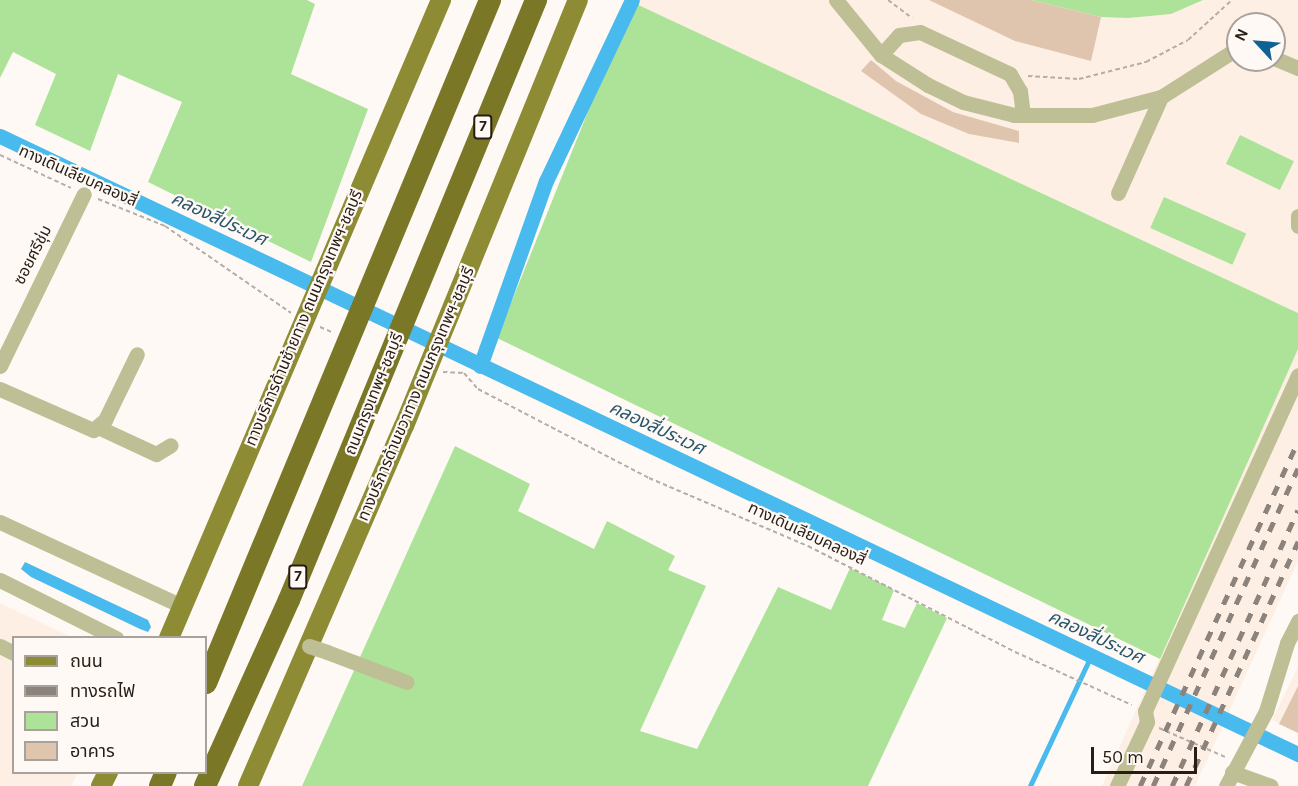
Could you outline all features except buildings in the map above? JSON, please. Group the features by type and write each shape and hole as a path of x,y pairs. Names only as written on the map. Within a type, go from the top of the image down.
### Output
{"highway":[{"path":"207,681 329,394 490,0"},
{"name":"ถนนกรุงเทพฯ-ชลบุรี","path":"205,786 289,600 536,0"}],"main road":[{"name":"ทางบริการด้านซ้ายทาง ถนนกรุงเทพฯ-ชลบุรี","path":"170,636 282,368 441,0"},
{"name":"ทางบริการด้านขวาทาง ถนนกรุงเทพฯ-ชลบุรี","path":"248,786 318,649 404,426 578,0"}],"street":[{"path":"836,0 881,55 963,102 1023,115 1092,115 1161,97 1226,56"},
{"path":"881,55 898,34 920,32 1014,78 1020,91 1023,115"},
{"path":"1118,193 1161,97"},
{"name":"ซอยศรีชุ่ม","path":"0,366 84,194"},
{"path":"1298,216 1298,226"},
{"path":"100,428 137,354"},
{"path":"1117,786 1166,666 1298,375"},
{"path":"0,389 87,429 100,428 156,454 171,445"},
{"path":"0,522 182,606"},
{"path":"0,580 112,636"},
{"path":"1271,786 1236,768 1266,711 1292,646 1298,621"},
{"path":"318,649 406,682"}],"path":[{"path":"888,0 912,18"},
{"path":"1026,76 1078,80 1146,62 1188,40 1232,0"},
{"name":"ทางเดินเลียบคลองสี่","path":"0,155 84,194 165,226 297,318"},
{"name":"ทางเดินเลียบคลองสี่","path":"464,373 478,389 649,478 807,546 1145,716 1236,768"}],"shaded area":[{"path":"632,0 1298,0 1298,313 632,2"},
{"path":"1298,349 1298,561 1195,786 1102,786"},
{"path":"0,603 69,636 12,636 12,774 77,774 71,786 0,786"},
{"path":"1298,667 1298,733 1272,720"}],"green space":[{"path":"0,0 307,0 315,4 291,74 368,109 311,262 148,182 182,102 118,74 90,151 35,125 56,74 13,52 0,78"},
{"path":"1031,0 1203,0 1171,14 1128,18 1101,17"},
{"path":"632,2 1298,313 1298,349 1160,659 497,338"},
{"path":"1240,135 1294,161 1280,190 1226,164"},
{"path":"1164,197 1246,234 1232,265 1150,228"},
{"path":"455,446 530,484 518,511 594,549 607,521 675,556 668,570 706,586 640,731 697,749 778,587 831,610 850,568 894,590 882,620 905,628 917,603 947,618 868,786 302,786"}],"water":[{"path":"25,562 148,620 151,627 148,632 140,629 31,577 21,569"}],"waterway":[{"path":"480,366 546,181 632,0"},
{"name":"คลองสี่ประเวศ","path":"0,136 1298,754"},
{"path":"1030,786 1090,658"}],"railway":[{"path":"1140,786 1298,441"},
{"path":"1153,786 1298,468"},
{"path":"1172,786 1298,510"},
{"path":"1186,786 1298,541"}]}
